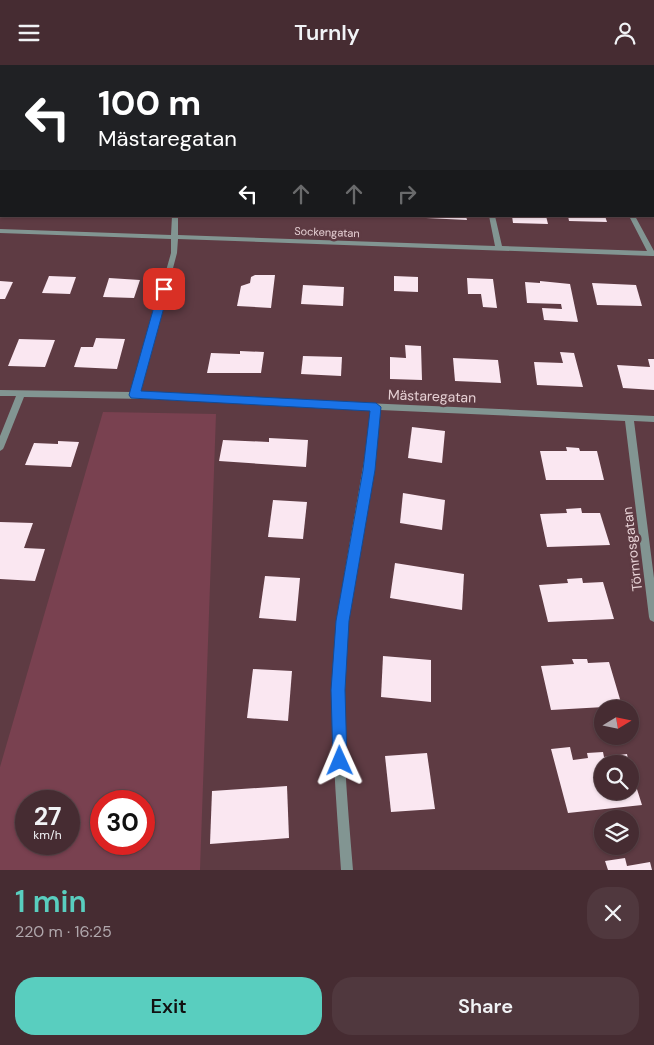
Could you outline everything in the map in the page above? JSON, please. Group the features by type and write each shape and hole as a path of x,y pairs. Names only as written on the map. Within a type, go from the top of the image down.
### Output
{"street":[{"path":"134,395 174,253 175,217"},
{"path":"492,217 499,248"},
{"path":"633,217 653,254"},
{"name":"Sockengatan","path":"0,231 653,254"},
{"name":"Mästaregatan","path":"0,393 134,395 654,419"},
{"path":"0,447 20,393"},
{"path":"346,870 340,778 338,690 343,621 369,470 376,407"},
{"name":"Törnrosgatan","path":"629,418 651,549 654,617"}],"shaded area":[{"path":"103,412 216,414 200,870 0,870 0,767"}],"building":[{"path":"466,217 467,220 426,218"},
{"path":"512,217 546,217 548,224 513,223"},
{"path":"568,217 605,217 607,222 569,221"},
{"path":"255,275 275,275 271,308 237,306 241,286 250,283 251,277"},
{"path":"49,276 76,277 70,294 42,293"},
{"path":"394,276 418,277 418,292 394,291"},
{"path":"109,278 140,280 134,298 103,297"},
{"path":"467,278 493,279 497,308 483,307 481,294 468,294"},
{"path":"0,281 13,282 5,299 0,299"},
{"path":"540,281 570,284 578,322 544,320 542,308 562,309 561,304 527,303 525,282 540,283"},
{"path":"592,283 636,285 642,306 597,305"},
{"path":"303,285 344,287 343,306 301,304"},
{"path":"96,338 125,339 117,369 74,367 81,347 93,347"},
{"path":"19,339 55,340 45,367 8,366"},
{"path":"405,345 421,346 422,380 390,379 390,357 406,358"},
{"path":"240,351 264,352 261,373 207,373 211,353 240,354"},
{"path":"560,352 574,353 583,387 537,385 534,362 563,363"},
{"path":"303,356 342,357 341,376 301,374"},
{"path":"453,358 498,360 501,383 455,381"},
{"path":"648,359 654,359 654,390 623,388 617,365 650,367"},
{"path":"412,427 445,431 442,463 408,458"},
{"path":"269,438 308,440 306,467 219,461 223,440 269,442"},
{"path":"58,441 79,442 71,467 25,465 34,443 58,444"},
{"path":"566,447 579,448 580,451 597,451 604,480 546,480 540,451 567,451"},
{"path":"403,493 445,500 442,530 400,523"},
{"path":"273,500 307,502 303,539 268,537"},
{"path":"581,508 582,513 600,513 610,545 547,547 540,514 567,513 566,509"},
{"path":"0,522 33,523 24,548 45,549 35,581 0,579"},
{"path":"395,563 464,574 462,610 390,598"},
{"path":"265,576 300,578 296,621 259,618"},
{"path":"582,578 583,583 603,582 614,619 548,622 539,585 568,583 567,579"},
{"path":"383,656 431,660 431,702 381,697"},
{"path":"572,659 587,659 588,663 609,662 620,700 594,700 594,708 551,710 541,666 574,664"},
{"path":"253,669 292,671 288,721 247,718"},
{"path":"570,747 573,760 588,758 587,753 603,752 604,755 594,755 594,800 639,800 639,796 642,805 568,813 551,749"},
{"path":"427,753 435,809 391,812 385,756"},
{"path":"287,786 289,838 210,844 212,791"},
{"path":"625,858 627,866 650,862 652,870 608,870 605,861"}],"route":[{"path":"164,289 134,395 376,407 369,470 343,621 338,690 340,761"}]}
